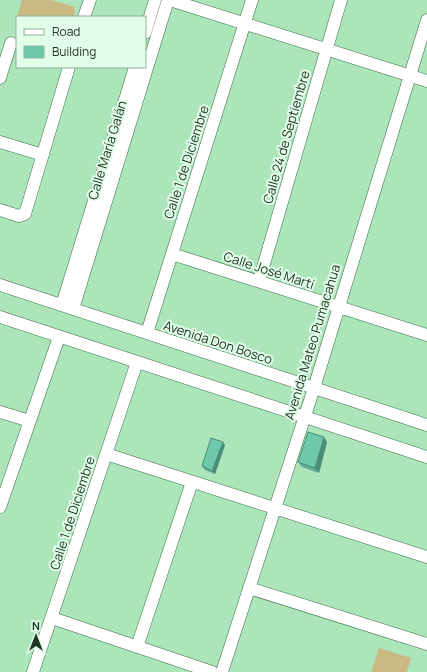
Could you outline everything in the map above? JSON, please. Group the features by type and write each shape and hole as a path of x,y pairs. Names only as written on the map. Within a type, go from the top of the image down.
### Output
{"street":[{"path":"84,16 88,0"},
{"path":"146,30 155,0"},
{"path":"169,0 427,81"},
{"name":"Calle María Galán","path":"68,307 169,0"},
{"name":"Calle 1 de Diciembre","path":"147,333 252,0"},
{"name":"Calle 24 de Septiembre","path":"259,281 341,0"},
{"name":"Avenida Mateo Pumacahua","path":"222,672 314,388 427,20"},
{"path":"0,78 9,42"},
{"path":"0,210 19,216 25,214 69,68"},
{"name":"Calle María Galán","path":"68,307 135,68"},
{"path":"0,142 43,155"},
{"name":"Calle José Martí","path":"172,254 338,306 426,331"},
{"name":"Avenida Don Bosco","path":"0,284 427,425"},
{"path":"0,317 427,457"},
{"path":"0,507 59,336"},
{"name":"Calle 1 de Diciembre","path":"33,672 137,362"},
{"path":"0,412 30,421"},
{"path":"106,454 274,509 427,556"},
{"path":"137,647 192,482"},
{"path":"249,588 427,644"},
{"path":"52,618 212,672"}],"shaded area":[{"path":"22,0 51,0 75,7 74,16 17,16"},
{"path":"379,648 411,658 407,672 371,672"}],"building":[{"path":"308,432 324,437 315,468 298,462"},
{"path":"211,438 223,442 212,471 202,466"}]}
